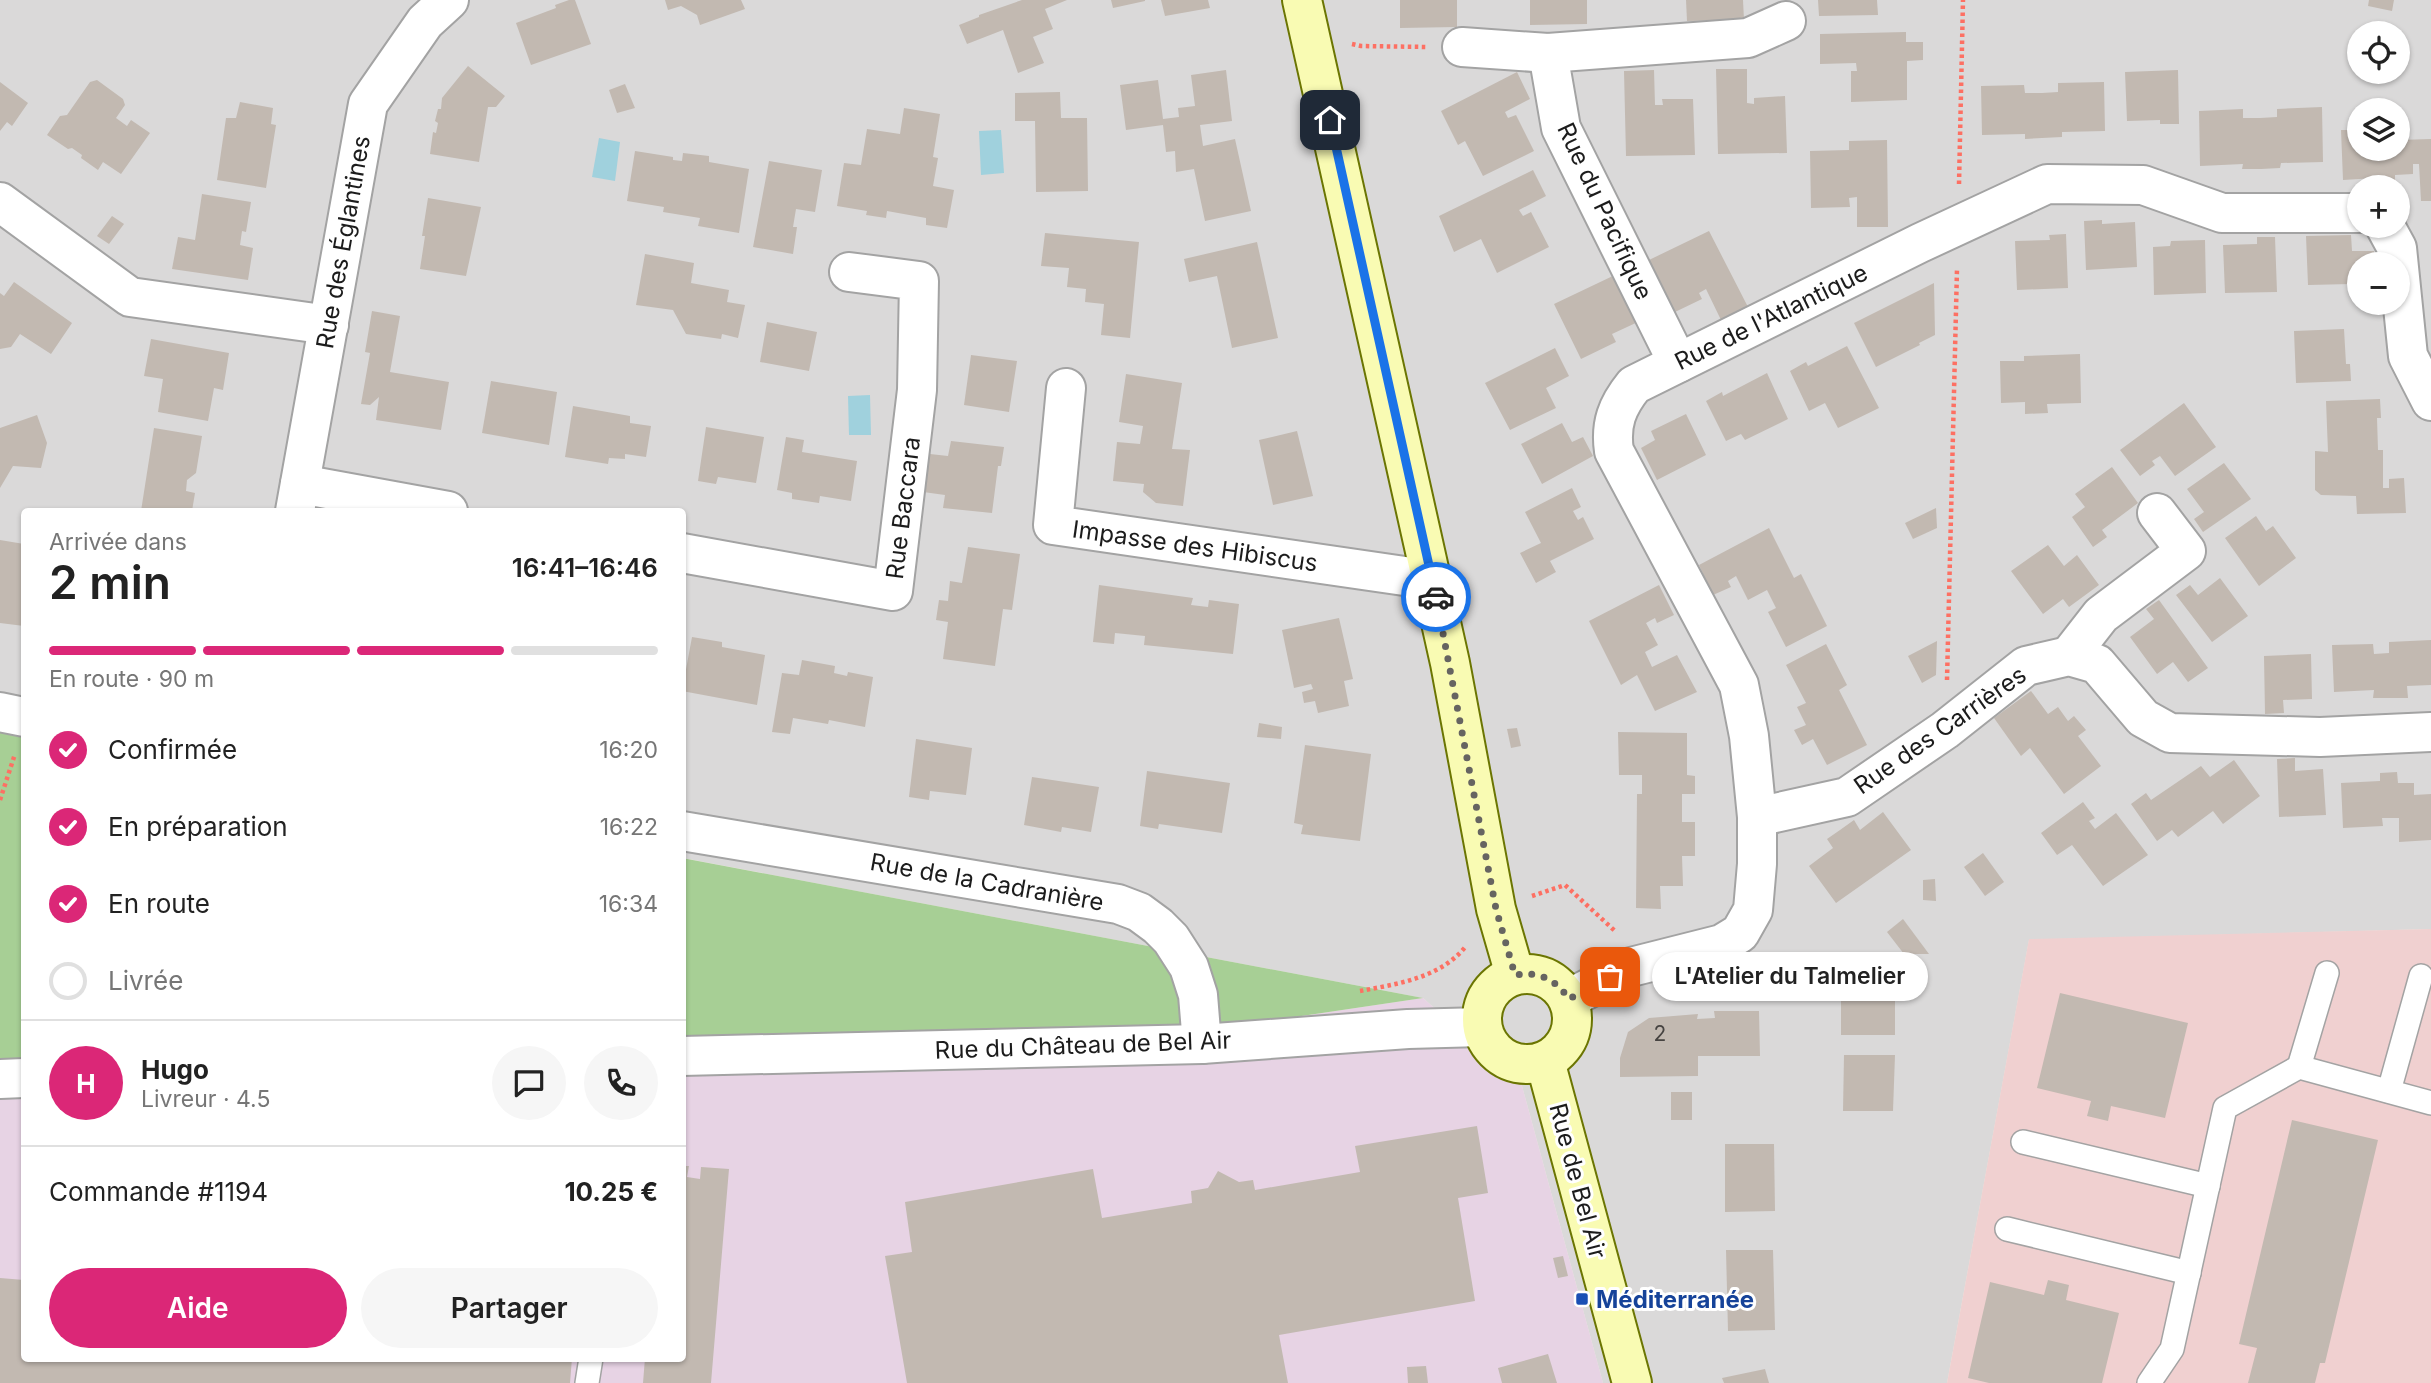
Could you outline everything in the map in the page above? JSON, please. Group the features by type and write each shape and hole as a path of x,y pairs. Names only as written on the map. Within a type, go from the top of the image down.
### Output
{"street":[{"name":"Rue des Églantines","path":"297,498 368,104 425,22 449,0"},
{"path":"1302,0 1450,663 1496,909 1515,975"},
{"path":"1462,47 1548,52 1748,38 1786,21"},
{"name":"Rue du Pacifique","path":"1548,52 1561,128 1678,363"},
{"name":"Rue de l'Atlantique","path":"1569,999 1631,967 1722,944 1740,933 1753,910 1758,864 1749,736 1739,685 1614,451 1614,417 1634,385 2047,184 2143,185 2222,213 2347,214"},
{"path":"0,202 130,297 329,325"},
{"path":"2392,238 2397,248 2409,356 2431,401"},
{"name":"Rue Baccara","path":"686,554 893,591 917,390 919,281 849,272"},
{"name":"Impasse des Hibiscus","path":"1066,388 1053,525 1432,580"},
{"path":"297,498 413,508"},
{"path":"2157,513 2186,551 2101,615 2069,656 2097,664 2143,718 2170,733 2320,737 2431,732"},
{"name":"Rue des Carrières","path":"1756,817 1847,797 1945,730 2026,667 2069,656"},
{"path":"0,712 21,733"},
{"name":"Rue de la Cadranière","path":"686,832 1104,902 1139,912 1171,939 1189,967 1198,995 1202,1044"},
{"path":"1515,975 1541,975 1552,980 1569,999 1572,1028 1557,1053 1545,1060 1532,1064 1506,1059 1491,1045 1482,1027 1482,1013 1492,989 1515,975"},
{"name":"Rue du Château de Bel Air","path":"686,1056 1202,1044 1408,1029 1482,1027"},
{"name":"Rue de Bel Air","path":"1545,1060 1632,1383"},
{"path":"0,1079 21,1078"}],"lane":[{"path":"2299,1067 2327,973"},
{"path":"2389,1091 2421,976"},
{"path":"2149,1383 2172,1349 2225,1108 2299,1067 2431,1103"},
{"path":"2023,1142 2208,1186"},
{"path":"2007,1229 2189,1273"},
{"path":"587,1383 590,1362"}],"path":[{"path":"1945,730 1963,0"},
{"path":"1351,44 1462,47"},
{"path":"0,800 21,733"},
{"path":"1347,994 1401,983 1436,971 1462,951 1471,939 1476,928 1475,916 1565,885 1623,939 1631,967"}],"shaded area":[{"path":"0,0 2431,0 2431,929 2029,940 1947,1383 1603,1383 1522,1086 1423,998 686,859 686,508 21,508 21,732 0,728"},
{"path":"2431,929 2431,1383 1947,1383 2029,939"},
{"path":"1423,998 1522,1086 1603,1383 0,1383 0,1061 21,1061 21,1362 686,1362 686,1045 1187,1033"}],"green space":[{"path":"0,728 21,732 21,1061 0,1061"},
{"path":"686,859 1423,998 1187,1033 686,1045"}],"water":[{"path":"1001,130 1004,173 981,175 979,131"},
{"path":"599,138 620,142 615,181 592,177"},
{"path":"870,395 871,435 849,435 848,396"}],"building":[{"path":"575,0 591,44 531,65 516,23 556,8 555,5"},
{"path":"665,0 741,0 745,9 700,25 697,15 681,6 668,10"},
{"path":"1022,0 1067,0 1045,9 1053,29 1033,37 1044,63 1018,73 1003,30 967,44 959,25"},
{"path":"1111,0 1145,0 1145,1 1113,8"},
{"path":"1161,0 1208,0 1210,8 1165,16"},
{"path":"1400,0 1457,0 1457,27 1400,28"},
{"path":"1530,0 1587,0 1587,24 1530,25"},
{"path":"1686,0 1743,0 1744,20 1687,21"},
{"path":"1818,0 1877,0 1878,15 1819,16"},
{"path":"2369,0 2394,0 2392,11 2368,6"},
{"path":"1906,32 1906,42 1923,42 1923,60 1907,61 1907,100 1851,102 1851,71 1857,71 1856,63 1820,64 1820,34"},
{"path":"468,66 505,96 496,107 488,107 479,162 430,154 442,98"},
{"path":"1716,69 1747,69 1747,103 1754,104 1754,98 1785,96 1787,153 1718,154"},
{"path":"1226,70 1232,121 1200,125 1203,146 1235,139 1251,211 1205,221 1194,169 1176,172 1175,151 1166,152 1163,125 1126,130 1120,85 1158,80 1163,119 1179,117 1178,108 1195,106 1191,75"},
{"path":"1654,70 1655,105 1663,105 1662,99 1693,99 1695,155 1626,156 1624,71"},
{"path":"2178,70 2179,124 2160,124 2160,120 2127,121 2125,72"},
{"path":"1517,72 1530,99 1505,112 1508,118 1516,115 1534,151 1483,176 1465,141 1458,145 1441,111"},
{"path":"97,80 123,99 125,105 116,118 127,126 131,120 150,133 121,174 103,162 98,170 72,148 68,149 47,135 60,116 67,115 90,82"},
{"path":"0,82 28,103 12,126 7,122 0,131"},
{"path":"2104,82 2105,131 2062,132 2062,137 2025,139 2025,134 1982,135 1981,86 2024,85 2025,93 2042,93 2058,92 2058,83"},
{"path":"625,84 635,108 617,113 609,90"},
{"path":"1060,92 1061,118 1087,118 1088,191 1036,192 1035,121 1015,121 1015,93"},
{"path":"240,102 273,108 271,124 276,125 266,188 217,180 226,118 236,118"},
{"path":"2322,107 2323,162 2281,163 2280,168 2261,169 2242,169 2243,164 2200,166 2199,111 2243,109 2243,118 2260,118 2277,117 2277,109"},
{"path":"904,108 940,114 933,157 938,158 933,186 954,190 947,228 926,225 926,218 887,211 886,218 866,215 867,211 837,206 844,163 861,165 867,129 900,134"},
{"path":"2341,130 2347,130 2347,161 2410,161 2410,140 2431,139 2431,201 2421,201 2419,164 2413,164 2413,174 2347,175 2347,180 2343,180"},
{"path":"1887,140 1888,227 1857,227 1857,197 1849,198 1850,207 1811,208 1810,151 1849,150 1849,141"},
{"path":"635,151 682,161 683,153 709,156 709,162 749,169 739,233 698,226 700,218 663,212 664,207 627,201"},
{"path":"769,161 822,170 815,212 796,209 793,227 797,227 793,254 753,247"},
{"path":"1533,170 1546,196 1519,210 1523,216 1531,212 1549,247 1497,273 1481,239 1454,252 1439,216"},
{"path":"202,194 251,202 246,232 242,231 240,245 253,248 248,280 172,269 178,237 195,240"},
{"path":"428,198 481,207 466,276 420,269"},
{"path":"112,216 124,224 109,244 97,236"},
{"path":"2102,220 2102,224 2135,222 2137,267 2086,270 2084,221"},
{"path":"1709,231 1748,307 1721,320 1706,289 1699,293 1702,299 1675,312 1649,260"},
{"path":"1045,233 1139,242 1130,338 1101,335 1104,304 1085,302 1086,289 1067,287 1069,268 1041,266"},
{"path":"2066,234 2068,288 2017,290 2015,241 2050,240 2049,235"},
{"path":"2347,235 2347,238 2351,238 2352,251 2374,252 2347,252 2347,284 2308,285 2306,236"},
{"path":"2257,237 2275,237 2277,292 2225,293 2223,245 2257,244"},
{"path":"2205,240 2206,293 2154,295 2153,247 2170,246 2171,241"},
{"path":"1257,242 1278,338 1232,348 1217,276 1189,282 1184,259"},
{"path":"645,254 694,263 691,283 729,290 727,302 745,305 738,338 722,334 721,339 686,334 673,310 636,305"},
{"path":"1617,274 1640,321 1612,334 1616,342 1581,359 1554,304"},
{"path":"14,282 72,323 51,354 20,334 11,347 0,349 0,293 4,296"},
{"path":"1934,283 1935,335 1876,367 1854,323"},
{"path":"372,311 400,316 390,372 449,382 441,430 376,420 379,397 370,405 361,404 370,353 365,352"},
{"path":"767,322 817,332 809,371 760,362"},
{"path":"2344,329 2346,364 2350,364 2351,381 2296,383 2294,331"},
{"path":"151,339 229,353 223,390 214,388 208,421 158,412 163,379 144,376"},
{"path":"1847,346 1879,408 1838,428 1825,403 1809,411 1790,371 1806,362 1808,366"},
{"path":"1555,348 1569,376 1546,388 1556,408 1510,430 1485,383"},
{"path":"2080,354 2081,403 2047,404 2048,413 2025,414 2025,402 2001,403 2000,361 2024,361 2024,356"},
{"path":"971,355 1017,361 1009,412 964,405"},
{"path":"1767,373 1788,419 1745,440 1741,434 1726,441 1706,401 1722,392 1723,396"},
{"path":"1126,374 1182,383 1172,449 1190,450 1183,506 1156,503 1143,492 1144,484 1113,481 1117,442 1140,444 1143,426 1119,422"},
{"path":"491,381 557,392 549,445 482,433"},
{"path":"2380,399 2381,418 2377,418 2378,450 2383,450 2383,488 2389,488 2389,479 2404,478 2406,513 2357,514 2356,496 2321,495 2315,490 2315,451 2328,452 2326,401"},
{"path":"2184,403 2216,447 2175,476 2160,456 2152,461 2155,465 2140,476 2120,450"},
{"path":"573,406 630,416 630,423 651,426 646,457 625,454 625,459 609,458 608,464 565,457"},
{"path":"1686,414 1706,455 1657,480 1641,448 1655,440 1651,431"},
{"path":"37,415 47,443 41,468 13,466 0,488 0,428"},
{"path":"1562,423 1572,442 1583,437 1593,456 1542,484 1521,444"},
{"path":"706,427 764,437 756,483 718,477 716,484 698,481"},
{"path":"154,428 202,436 196,473 187,480 186,491 195,493 192,508 141,508"},
{"path":"1297,431 1313,496 1273,505 1259,440"},
{"path":"786,437 804,440 802,452 857,461 851,501 820,496 819,503 792,499 792,493 777,490"},
{"path":"951,441 1004,447 1001,466 998,466 992,513 943,508 945,495 916,491 921,453 948,456"},
{"path":"2224,463 2251,499 2203,532 2194,519 2204,512 2187,489"},
{"path":"2112,467 2138,503 2102,530 2107,537 2093,547 2072,517 2085,507 2075,494"},
{"path":"1572,488 1581,507 1573,511 1578,520 1583,517 1594,539 1550,561 1556,572 1536,583 1520,553 1541,543 1525,512"},
{"path":"1936,508 1937,528 1913,539 1905,523"},
{"path":"2256,516 2266,531 2273,526 2296,558 2259,586 2225,538"},
{"path":"1769,528 1794,578 1801,574 1827,626 1786,647 1768,612 1776,608 1767,590 1748,600 1736,576 1728,581 1731,587 1713,595 1699,565"},
{"path":"0,540 21,544 21,626 0,623"},
{"path":"2048,545 2064,566 2077,555 2099,585 2069,607 2063,599 2043,614 2011,571"},
{"path":"968,547 1020,554 1012,610 1003,609 995,666 943,659 948,622 936,620 939,600 948,601 950,581 962,583"},
{"path":"2220,578 2248,616 2212,642 2176,595 2190,585 2198,595"},
{"path":"1099,585 1193,598 1191,605 1208,607 1209,600 1239,604 1233,654 1144,645 1145,636 1115,633 1114,644 1093,642"},
{"path":"1659,585 1674,615 1657,623 1655,618 1646,623 1658,645 1645,652 1652,667 1677,655 1697,692 1655,711 1637,675 1621,685 1589,621"},
{"path":"2159,600 2208,668 2188,682 2173,662 2157,674 2130,637 2154,619 2146,609"},
{"path":"1339,618 1353,679 1344,681 1349,706 1318,713 1315,701 1304,703 1302,692 1313,689 1311,684 1294,688 1282,630"},
{"path":"692,637 722,642 722,647 765,655 757,705 686,692 686,669"},
{"path":"2431,640 2431,685 2407,686 2408,698 2373,698 2374,690 2334,692 2332,645 2373,644 2374,654 2389,653 2389,642"},
{"path":"1937,641 1936,675 1922,683 1908,656"},
{"path":"1826,644 1847,685 1839,690 1867,745 1827,765 1813,739 1802,745 1794,730 1806,725 1797,707 1806,703 1786,665"},
{"path":"2311,654 2312,699 2283,700 2284,713 2265,714 2264,656"},
{"path":"802,660 835,666 834,673 847,676 848,672 873,677 865,727 829,720 828,724 793,718 790,734 772,732 782,673 799,675"},
{"path":"2031,691 2048,714 2058,707 2068,721 2074,716 2086,730 2078,736 2101,766 2064,794 2030,748 2021,756 1994,718"},
{"path":"1259,723 1282,727 1281,739 1257,737"},
{"path":"1517,728 1521,746 1511,748 1507,729"},
{"path":"1618,732 1687,733 1687,775 1695,776 1695,794 1682,794 1682,822 1695,822 1695,856 1682,856 1683,886 1660,886 1661,909 1636,908 1637,794 1642,794 1642,775 1619,775"},
{"path":"916,739 972,748 966,795 930,791 929,800 909,797"},
{"path":"1305,745 1371,754 1360,841 1301,834 1303,825 1294,823"},
{"path":"2295,758 2295,771 2323,769 2326,815 2279,817 2277,759"},
{"path":"2234,760 2260,796 2223,824 2213,811 2178,837 2172,830 2157,841 2131,804 2146,793 2151,800 2201,766 2210,777"},
{"path":"1147,771 1230,783 1222,833 1159,824 1158,829 1140,826"},
{"path":"2397,772 2398,783 2414,783 2414,795 2431,794 2431,840 2399,842 2399,818 2382,818 2383,826 2343,828 2341,783 2380,781 2380,773"},
{"path":"1032,777 1099,787 1091,832 1062,827 1061,832 1024,825"},
{"path":"2083,802 2095,818 2089,821 2095,829 2116,813 2148,855 2103,886 2072,845 2057,855 2041,833"},
{"path":"1883,812 1911,850 1836,903 1809,866 1833,848 1827,839 1854,820 1860,830"},
{"path":"1983,853 2004,882 1985,896 1964,867"},
{"path":"1935,879 1936,901 1923,900 1923,880"},
{"path":"1903,919 1929,954 1904,954 1887,932"},
{"path":"1895,954 1895,1035 1841,1035 1841,993 1848,994 1847,972 1858,972 1858,955"},
{"path":"2060,993 2188,1023 2165,1118 2111,1106 2108,1121 2087,1116 2091,1101 2037,1088"},
{"path":"1714,1011 1759,1011 1760,1056 1698,1056 1698,1076 1620,1077 1620,1058 1628,1032 1649,1018 1698,1014 1697,1019 1715,1018"},
{"path":"1844,1055 1895,1055 1893,1111 1843,1111"},
{"path":"1671,1092 1692,1092 1692,1120 1671,1120"},
{"path":"2292,1120 2378,1140 2325,1363 2320,1363 2315,1383 2248,1383 2257,1348 2239,1344"},
{"path":"1477,1126 1488,1193 1458,1198 1475,1301 1279,1335 1288,1383 907,1383 885,1256 912,1252 905,1202 1093,1169 1102,1218 1192,1203 1191,1191 1208,1188 1218,1171 1239,1182 1253,1180 1255,1190 1360,1172 1355,1146"},
{"path":"1725,1144 1774,1144 1775,1211 1725,1212"},
{"path":"686,1166 689,1166 687,1177 700,1179 701,1167 729,1169 711,1383 643,1383 645,1362 686,1362"},
{"path":"1726,1250 1773,1250 1775,1330 1728,1331"},
{"path":"1563,1256 1568,1276 1558,1278 1553,1258"},
{"path":"0,1278 21,1280 21,1362 572,1362 570,1383 0,1383"},
{"path":"2048,1280 2069,1285 2066,1300 2119,1313 2102,1383 1989,1383 1968,1378 1990,1282 2044,1295"},
{"path":"1548,1354 1557,1383 1502,1383 1498,1368"},
{"path":"1426,1366 1428,1383 1408,1383 1407,1367"},
{"path":"1765,1369 1769,1383 1724,1383 1722,1378"}],"way so far":[{"path":"1436,597 1496,909 1515,975 1541,975 1562,988 1569,999 1610,977"}],"place":[{"name":"L'Atelier du Talmelier","path":"1610,977"},
{"name":"Méditerranée","path":"1582,1299"}],"route":[{"path":"1330,120 1436,597"}]}
